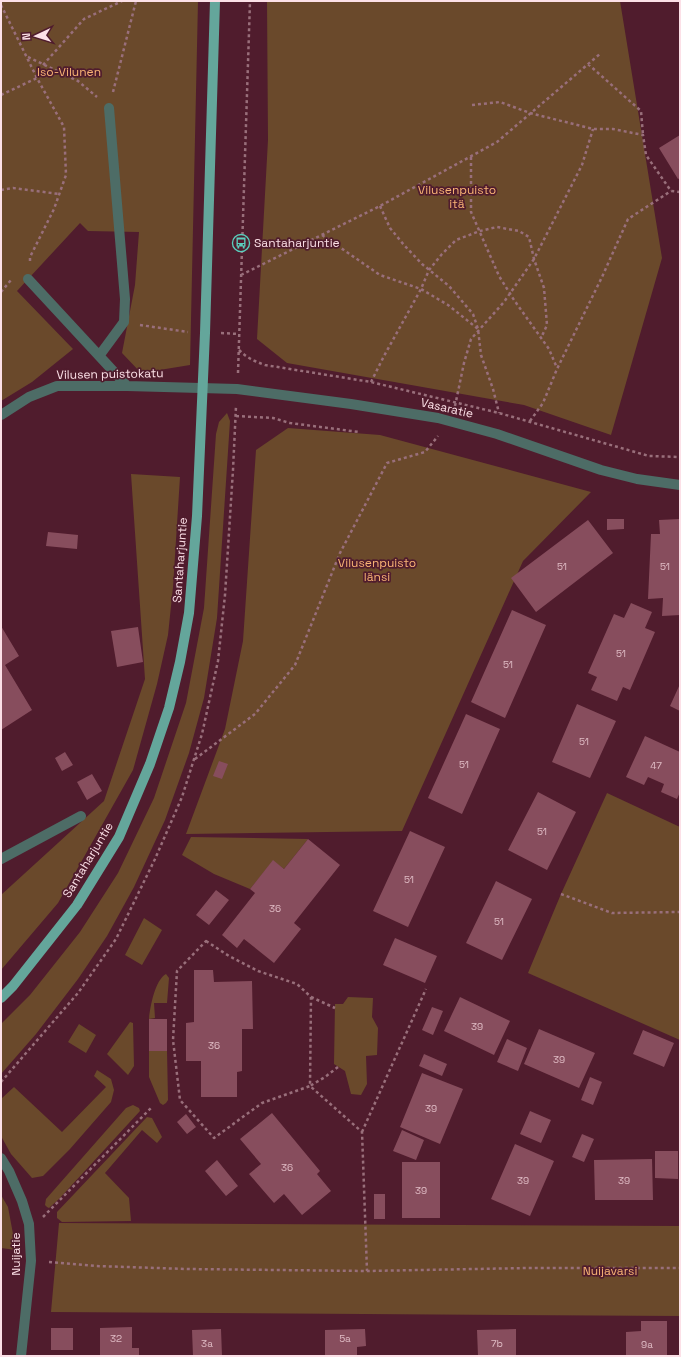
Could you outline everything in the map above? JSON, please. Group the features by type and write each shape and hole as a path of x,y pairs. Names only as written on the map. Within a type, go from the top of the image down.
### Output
{"main road":[{"name":"Santaharjuntie","path":"1,998 13,986 77,905 119,837 150,764 169,708 180,662 190,605 197,516 216,1"}],"street":[{"path":"99,356 124,322 125,299 109,108"},
{"path":"28,279 127,386"},
{"name":"Vilusen puistokatu","path":"1,415 28,397 56,386 202,387"},
{"name":"Vasaratie","path":"202,387 237,389 351,404 449,420 497,434 600,470 637,479 680,485"},
{"path":"1,859 81,816"},
{"name":"Nuijatie","path":"1,1158 9,1171 22,1201 29,1224 31,1261 21,1356"}],"path":[{"path":"43,64 84,19 122,1"},
{"path":"28,57 78,81 109,108 136,1"},
{"path":"1,5 28,57 37,78 64,127 66,175 54,209 30,257 28,279"},
{"path":"240,275 380,206 497,142 600,53"},
{"path":"588,64 641,111 646,155 671,191"},
{"path":"1,96 37,78"},
{"path":"472,105 500,102 530,113 593,128 613,129 643,135"},
{"path":"194,759 255,714 294,664 340,553 387,463 425,452 449,420 456,402 464,363 471,339 510,294 534,260 582,165 593,128"},
{"path":"471,156 471,212 499,276 549,349 557,368"},
{"path":"1,190 13,188 59,194"},
{"path":"530,422 544,402 557,368 602,277 628,219 671,191 680,192"},
{"path":"380,206 390,228 422,264 449,286 473,314 478,330 481,354 500,413"},
{"path":"371,382 421,289 429,270 456,240 480,231 497,228 519,231 529,236 534,260 544,288 547,325 541,338"},
{"path":"322,235 380,274 421,289 448,305 478,330"},
{"path":"124,322 182,332"},
{"path":"236,416 273,418 290,423 359,432"},
{"path":"561,894 612,913 680,912"},
{"path":"335,1008 311,997 296,984 258,971 229,956 206,941 177,971 173,1040 180,1100 214,1138 262,1103 310,1086 338,1067"},
{"path":"366,1271 362,1132 426,989"},
{"path":"311,997 310,1086 362,1132"},
{"path":"29,1224 46,1215 151,1108"},
{"path":"31,1261 96,1266 366,1271 528,1268 680,1268"}],"green space":[{"name":"Iso-Vilunen","path":"1,1 198,1 190,365 141,373 122,353 135,285 139,232 88,231 80,223 17,291 73,349 32,382 1,401"},
{"name":"Vilusenpuisto itä","path":"267,1 620,1 662,258 611,435 524,405 287,363 257,339 268,140"},
{"path":"227,413 230,421 217,618 204,698 189,753 165,820 134,887 107,936 78,979 36,1034 1,1074 1,1024 30,995 80,932 118,873 154,798 186,703 204,608 216,434 219,422"},
{"name":"Vilusenpuisto länsi","path":"288,428 380,435 591,492 523,561 402,831 186,834 225,729 243,641 256,450"},
{"path":"131,474 180,477 173,587 168,635 157,684 133,770 58,903 1,970 1,895 104,801 145,679"},
{"path":"607,793 680,827 680,1040 528,973 561,894"},
{"path":"191,837 308,839 284,869 273,861 250,889 214,874 182,855"},
{"path":"144,918 162,930 142,965 125,955"},
{"path":"166,974 169,978 167,1003 154,1003 155,1018 149,1019 156,988 162,977"},
{"path":"348,997 373,998 372,1017 378,1028 377,1055 366,1056 367,1084 361,1095 351,1094 345,1071 334,1064 335,1004 343,1004"},
{"path":"130,1022 133,1023 134,1066 128,1075 107,1054"},
{"path":"79,1024 96,1035 86,1053 68,1042"},
{"path":"149,1051 167,1051 168,1100 163,1105 160,1103 149,1077"},
{"path":"97,1070 111,1079 114,1090 111,1102 70,1149 43,1176 32,1178 11,1154 1,1136 1,1099 14,1087 62,1132 106,1087 94,1076"},
{"path":"133,1105 139,1108 140,1111 59,1199 49,1208 47,1207 45,1205 46,1199 126,1108"},
{"path":"147,1117 152,1118 162,1137 157,1143 142,1130 105,1173 129,1198 131,1221 62,1222 57,1218 57,1212"},
{"path":"1,1195 8,1207 16,1250 1,1248"},
{"name":"Nuijavarsi","path":"59,1223 680,1226 680,1316 51,1312"}],"building":[{"path":"680,135 680,178 678,179 659,148"},
{"path":"607,519 624,519 624,529 607,530"},
{"path":"680,519 680,615 662,616 663,598 648,599 651,534 660,534 659,520"},
{"path":"588,520 613,553 536,612 511,578"},
{"path":"48,532 78,535 77,549 46,546"},
{"path":"631,603 652,612 645,628 655,632 630,690 623,687 617,701 591,690 597,677 588,673 614,614 624,618"},
{"path":"512,610 546,625 505,718 471,702"},
{"path":"1,626 19,656 5,665 32,710 1,730"},
{"path":"138,627 143,662 117,667 111,631"},
{"path":"680,684 680,711 670,706"},
{"path":"577,704 616,721 590,778 552,762"},
{"path":"466,714 500,729 462,814 428,798"},
{"path":"645,736 680,752 680,792 677,799 661,792 664,784 648,777 644,785 626,777"},
{"path":"65,752 73,765 62,771 55,758"},
{"path":"219,761 228,764 222,779 213,776"},
{"path":"92,774 102,791 87,800 77,782"},
{"path":"538,792 576,812 547,870 508,850"},
{"path":"410,831 445,847 408,927 373,911"},
{"path":"308,839 340,865 294,923 301,929 274,963 244,939 237,948 222,935 255,893 250,889 273,860 284,869"},
{"path":"496,881 532,899 502,960 466,943"},
{"path":"216,890 229,900 209,925 196,915"},
{"path":"395,938 437,956 425,983 383,965"},
{"path":"194,970 213,970 214,982 252,981 253,1029 242,1029 242,1071 237,1072 237,1097 201,1097 201,1061 186,1061 186,1023 194,1022"},
{"path":"460,997 510,1021 494,1055 444,1031"},
{"path":"432,1007 443,1011 433,1035 422,1030"},
{"path":"149,1019 167,1019 167,1051 149,1051"},
{"path":"539,1029 595,1053 579,1088 524,1064"},
{"path":"643,1030 674,1043 664,1067 633,1054"},
{"path":"507,1039 527,1048 518,1071 497,1062"},
{"path":"424,1054 447,1064 442,1076 419,1066"},
{"path":"422,1073 463,1089 440,1144 400,1127"},
{"path":"590,1077 602,1082 593,1105 581,1100"},
{"path":"530,1111 551,1120 541,1143 520,1134"},
{"path":"272,1113 320,1171 317,1174 331,1191 302,1215 284,1194 274,1203 249,1174 261,1164 240,1139"},
{"path":"186,1114 196,1127 187,1134 177,1122"},
{"path":"402,1130 424,1140 416,1160 393,1151"},
{"path":"582,1134 594,1139 584,1162 572,1157"},
{"path":"515,1144 554,1161 530,1216 491,1199"},
{"path":"655,1151 678,1151 678,1179 655,1178"},
{"path":"652,1159 653,1200 595,1200 594,1160"},
{"path":"217,1160 238,1186 226,1196 205,1171"},
{"path":"402,1162 440,1162 440,1218 402,1218"},
{"path":"374,1194 385,1194 385,1219 374,1219"},
{"path":"641,1321 667,1321 667,1356 626,1356 626,1332 641,1331"},
{"path":"132,1327 132,1348 139,1348 139,1356 100,1356 100,1328"},
{"path":"51,1328 73,1328 73,1350 51,1350"},
{"path":"221,1329 222,1356 193,1356 192,1330"},
{"path":"365,1329 366,1346 357,1347 357,1356 325,1356 325,1330"},
{"path":"516,1329 516,1356 478,1356 477,1330"}],"place":[{"name":"Santaharjuntie","path":"241,243"}]}
